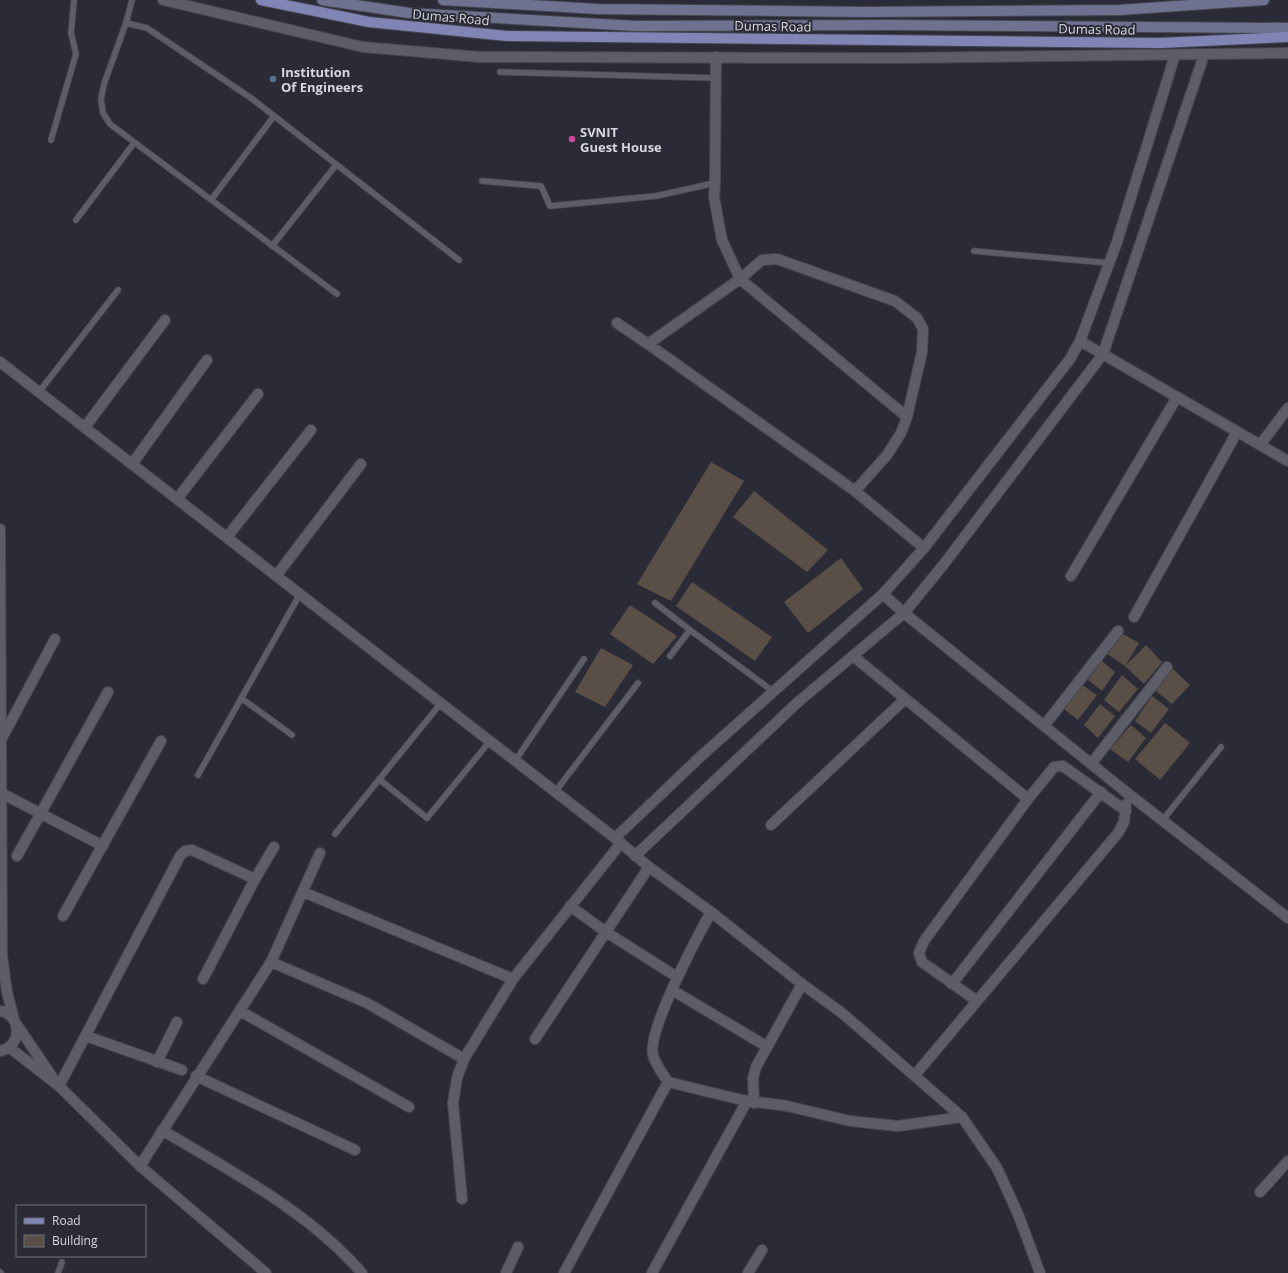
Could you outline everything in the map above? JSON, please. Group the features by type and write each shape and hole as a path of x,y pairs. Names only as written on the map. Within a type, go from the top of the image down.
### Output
{"main road":[{"name":"Dumas Road","path":"261,0 369,22 507,36 1160,43 1288,37"},
{"path":"322,0 408,12 636,26 890,25 1288,28"},
{"path":"443,0 598,10 857,12 1119,10 1264,0"}],"street":[{"path":"163,0 363,47 480,57 897,58 1175,56 1288,53"},
{"path":"635,856 798,702 904,614 949,558 1103,354 1204,55"},
{"path":"462,1199 453,1103 457,1078 464,1059 513,979 618,841 700,757 883,594 924,548 1065,366 1080,341 1109,263 1175,56"},
{"path":"716,57 714,196 722,240 740,279 907,417"},
{"path":"648,344 740,279 762,260 777,259 896,301 917,318 923,329 922,352 907,417 901,433 887,455 855,491"},
{"path":"85,427 165,320"},
{"path":"616,323 648,344 855,491 924,548"},
{"path":"1080,341 1288,461"},
{"path":"132,464 207,360"},
{"path":"0,362 490,741 618,841 649,868 711,912 802,984 842,1013 915,1075 962,1117 997,1168 1018,1214 1040,1273"},
{"path":"177,499 258,394"},
{"path":"1071,576 1177,397"},
{"path":"1260,445 1288,408"},
{"path":"227,537 310,430"},
{"path":"1134,617 1237,432"},
{"path":"276,576 361,464"},
{"path":"0,529 2,956 7,992 16,1023 17,1038 5,1050 0,1061"},
{"path":"883,594 904,614 1162,821 1288,918"},
{"path":"1044,726 1118,631"},
{"path":"1,740 55,639"},
{"path":"853,656 1028,799"},
{"path":"1091,764 1167,667"},
{"path":"18,856 108,692"},
{"path":"771,825 905,699"},
{"path":"63,916 161,741"},
{"path":"977,1001 922,962 919,953 924,941 1028,799 1054,767 1063,766 1126,811"},
{"path":"952,984 1100,792"},
{"path":"915,1075 1118,833 1124,822 1126,811 1126,792"},
{"path":"1,793 103,846"},
{"path":"203,979 255,878 274,847"},
{"path":"59,1086 180,856 185,851 192,850 255,878"},
{"path":"140,1166 196,1076 271,962 304,892 320,853"},
{"path":"535,1039 649,868"},
{"path":"304,892 513,979"},
{"path":"570,906 606,932 677,977"},
{"path":"711,912 677,977 652,1042 653,1056 668,1082 751,1102 787,1106 850,1121 898,1126 962,1117"},
{"path":"271,962 367,1003 464,1059"},
{"path":"652,1273 751,1102 754,1072 766,1046 802,984"},
{"path":"672,990 766,1046"},
{"path":"0,1011 9,1015 16,1023 59,1086"},
{"path":"240,1011 409,1107"},
{"path":"157,1062 177,1022"},
{"path":"86,1036 182,1070"},
{"path":"5,1050 59,1086 140,1166 266,1273"},
{"path":"196,1076 355,1150"},
{"path":"564,1273 668,1082"},
{"path":"162,1130 282,1204 336,1246 362,1273"},
{"path":"1260,1192 1288,1161"},
{"path":"506,1273 518,1247"},
{"path":"748,1273 762,1250"}],"lane":[{"path":"51,140 76,54 71,33 74,0"},
{"path":"132,0 126,23 104,84 101,99 103,113 110,124 337,294"},
{"path":"126,23 147,28 251,98 459,260"},
{"path":"500,72 716,78"},
{"path":"211,200 274,116"},
{"path":"76,220 134,143"},
{"path":"272,246 336,165"},
{"path":"482,181 541,186 550,206 656,196 715,183"},
{"path":"974,251 1109,263"},
{"path":"39,392 118,290"},
{"path":"198,775 300,594"},
{"path":"655,603 774,692"},
{"path":"670,656 690,630"},
{"path":"515,761 584,659"},
{"path":"555,792 638,683"},
{"path":"241,698 292,735"},
{"path":"335,834 441,703"},
{"path":"379,779 427,818 490,741"},
{"path":"1162,821 1221,747"},
{"path":"58,1273 62,1262"}],"building":[{"path":"711,462 744,481 671,601 637,584"},
{"path":"754,491 828,550 807,572 733,517"},
{"path":"841,558 863,589 808,633 784,602"},
{"path":"692,582 772,637 755,661 676,606"},
{"path":"630,605 677,636 653,664 610,634"},
{"path":"1121,633 1139,643 1125,666 1106,653"},
{"path":"1146,645 1162,662 1144,684 1125,666"},
{"path":"601,648 633,665 605,707 575,692"},
{"path":"1101,660 1115,672 1102,691 1088,680"},
{"path":"1172,668 1190,685 1172,704 1155,690"},
{"path":"1122,675 1138,689 1119,712 1104,700"},
{"path":"1082,685 1097,695 1078,720 1064,709"},
{"path":"1152,696 1169,709 1151,733 1135,721"},
{"path":"1100,704 1115,716 1098,738 1084,725"},
{"path":"1165,723 1190,743 1160,780 1135,759"},
{"path":"1131,725 1146,738 1128,762 1110,749"}],"place":[{"name":"Institution Of Engineers","path":"273,79"},
{"name":"SVNIT Guest House","path":"572,139"}]}
